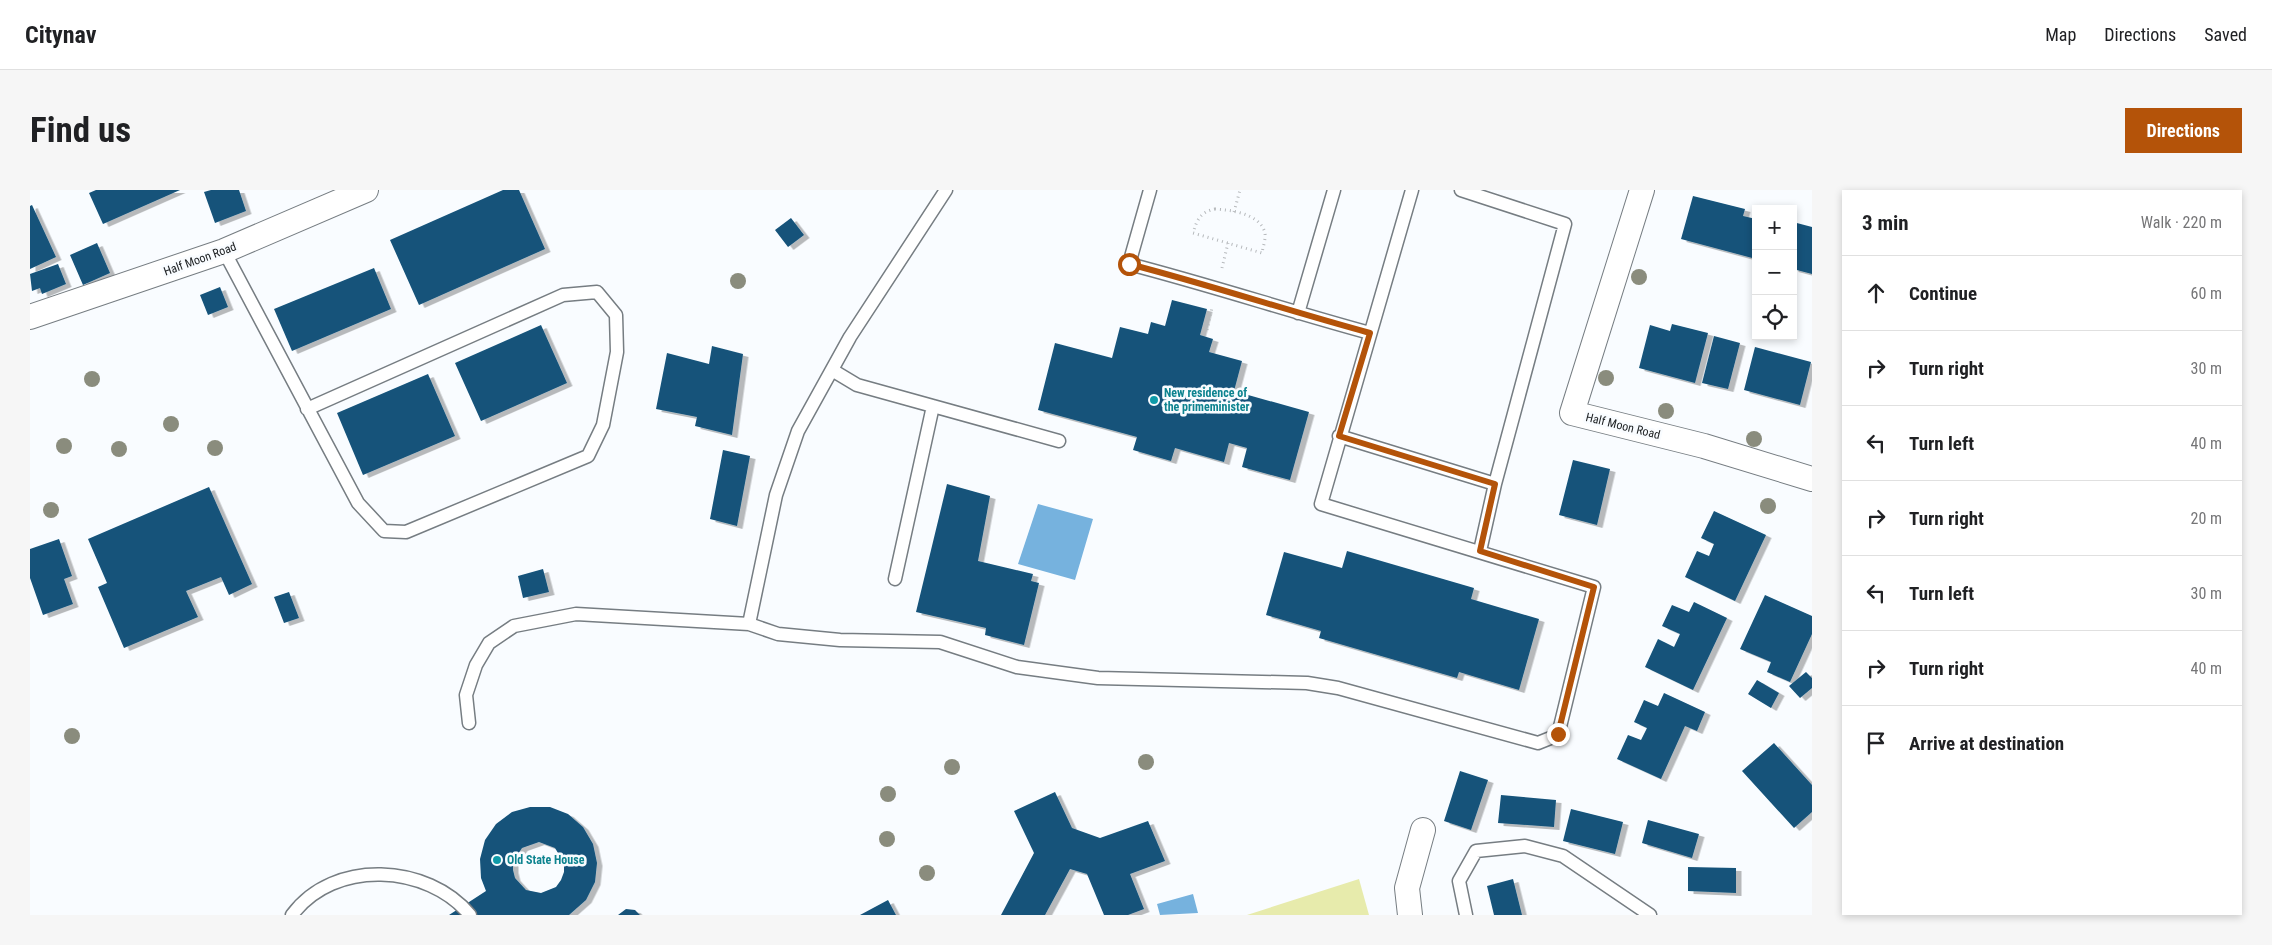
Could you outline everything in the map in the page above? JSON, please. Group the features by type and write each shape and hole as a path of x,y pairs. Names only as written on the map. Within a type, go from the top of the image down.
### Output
{"street":[{"name":"Half Moon Road","path":"30,317 224,251 366,190"},
{"name":"Half Moon Road","path":"1642,190 1572,413 1704,446 1812,479"},
{"path":"1410,915 1407,888 1423,830"}],"lane":[{"path":"749,624 776,495 798,431 850,337 946,190"},
{"path":"1150,190 1129,264 1218,287 1298,313 1370,333"},
{"path":"1298,313 1334,190"},
{"path":"469,723 466,694 476,665 489,643 514,626 576,614 749,624 778,634 840,640 940,642 1017,667 1098,678 1307,683 1338,688 1538,743 1558,734 1594,587 1321,504 1339,436 1412,190"},
{"path":"1461,190 1565,224 1495,484 1480,551"},
{"path":"224,251 307,409 358,503 384,531 406,532 588,456 603,425 617,352 616,315 597,292 563,296 307,409"},
{"path":"832,370 858,385 1059,440"},
{"path":"895,579 933,406"},
{"path":"1339,436 1495,484"},
{"path":"1466,915 1459,881 1476,851 1525,846 1563,856 1650,915"},
{"path":"292,915 320,891 347,879 377,874 408,877 436,887 461,905 470,915"}],"path":[{"path":"1234,212 1240,190"},
{"path":"1215,209 1234,212 1254,219 1264,230 1265,237 1262,253 1228,243 1193,233 1197,219 1208,210 1215,209"},
{"path":"1218,287 1228,243"}],"green space":[{"path":"1359,879 1369,915 1247,915"}],"water":[{"path":"1038,504 1093,519 1075,580 1018,564"},
{"path":"1193,894 1198,913 1160,915 1157,904"}],"building":[{"path":"96,190 180,190 103,224 89,193"},
{"path":"211,190 239,190 246,211 215,223 204,192"},
{"path":"503,190 519,190 545,249 419,305 390,240"},
{"path":"1693,196 1745,209 1743,216 1752,218 1752,258 1681,239"},
{"path":"32,205 56,257 30,269 30,206"},
{"path":"791,218 804,235 788,247 775,230"},
{"path":"1797,223 1812,227 1812,274 1797,270"},
{"path":"97,243 110,273 83,285 70,255"},
{"path":"58,264 66,284 42,294 40,288 32,291 30,274"},
{"path":"374,268 391,309 292,351 274,309"},
{"path":"220,287 228,307 208,315 200,295"},
{"name":"New residence of the primeminister","path":"1172,300 1207,309 1200,335 1213,339 1209,352 1242,361 1234,391 1309,412 1290,480 1242,467 1247,448 1229,443 1224,462 1175,448 1171,461 1133,450 1137,437 1038,410 1055,343 1112,358 1120,327 1148,334 1151,322 1165,326"},
{"path":"1672,324 1708,333 1695,383 1639,368 1650,325 1670,331"},
{"path":"541,325 567,383 481,421 455,363"},
{"path":"1714,336 1740,343 1728,389 1702,383"},
{"path":"712,346 743,354 732,435 695,426 697,417 656,409 667,353 709,364"},
{"path":"1755,347 1811,362 1800,405 1744,390"},
{"path":"428,374 455,436 363,475 337,413"},
{"path":"723,450 750,456 737,526 710,519"},
{"path":"1573,460 1610,469 1597,525 1559,515"},
{"path":"947,484 990,496 978,561 1033,574 1031,581 1039,583 1024,645 985,635 986,628 916,612"},
{"path":"209,487 252,584 229,595 221,577 186,591 198,617 124,648 98,587 107,583 88,539"},
{"path":"1714,511 1766,535 1735,601 1685,577 1697,551 1709,556 1714,544 1701,538"},
{"path":"59,539 72,576 64,579 73,604 43,615 30,578 30,549"},
{"path":"1347,551 1474,588 1471,599 1539,619 1519,690 1459,672 1457,678 1319,638 1321,631 1266,615 1284,552 1342,568"},
{"path":"543,569 549,592 523,598 518,576"},
{"path":"289,592 299,618 284,623 274,597"},
{"path":"1765,595 1812,616 1812,634 1790,682 1767,672 1771,662 1740,649"},
{"path":"1694,602 1727,618 1693,690 1645,667 1658,639 1674,647 1680,634 1662,626 1672,605 1689,612"},
{"path":"1806,672 1812,678 1812,688 1800,698 1789,686"},
{"path":"1757,680 1779,693 1771,708 1748,694"},
{"path":"1664,693 1705,712 1697,731 1685,726 1661,779 1617,759 1628,735 1641,740 1647,728 1634,722 1644,700 1658,706"},
{"path":"1774,743 1812,785 1812,812 1794,828 1742,771"},
{"path":"1460,771 1488,780 1471,830 1444,821"},
{"path":"1055,792 1072,828 1100,838 1148,821 1165,861 1130,874 1144,909 1128,915 1104,915 1087,874 1070,869 1045,915 1001,915 1034,853 1014,811"},
{"path":"1501,795 1556,800 1554,827 1498,823"},
{"name":"Old State House","path":"530,807 550,807 568,814 583,827 593,844 597,863 595,882 586,900 569,915 449,915 486,891 481,878 480,859 485,840 496,824 512,812","holes":["539,842 555,848 564,863 564,872 561,880 556,887 541,893 526,890 515,878 513,870 513,862 522,848"]},
{"path":"1571,809 1623,822 1615,854 1563,841"},
{"path":"1648,820 1699,834 1692,858 1642,843"},
{"path":"1688,867 1736,868 1736,893 1688,891"},
{"path":"1513,879 1522,915 1494,915 1487,886"},
{"path":"888,900 896,915 860,915"},
{"path":"626,909 635,910 640,915 618,915"}],"place":[{"name":"New residence of the primeminister","path":"1154,400"},
{"name":"Old State House","path":"497,860"}],"route":[{"path":"1129,264 1218,287 1298,313 1370,333 1339,436 1495,484 1480,551 1594,587 1558,734"}]}
